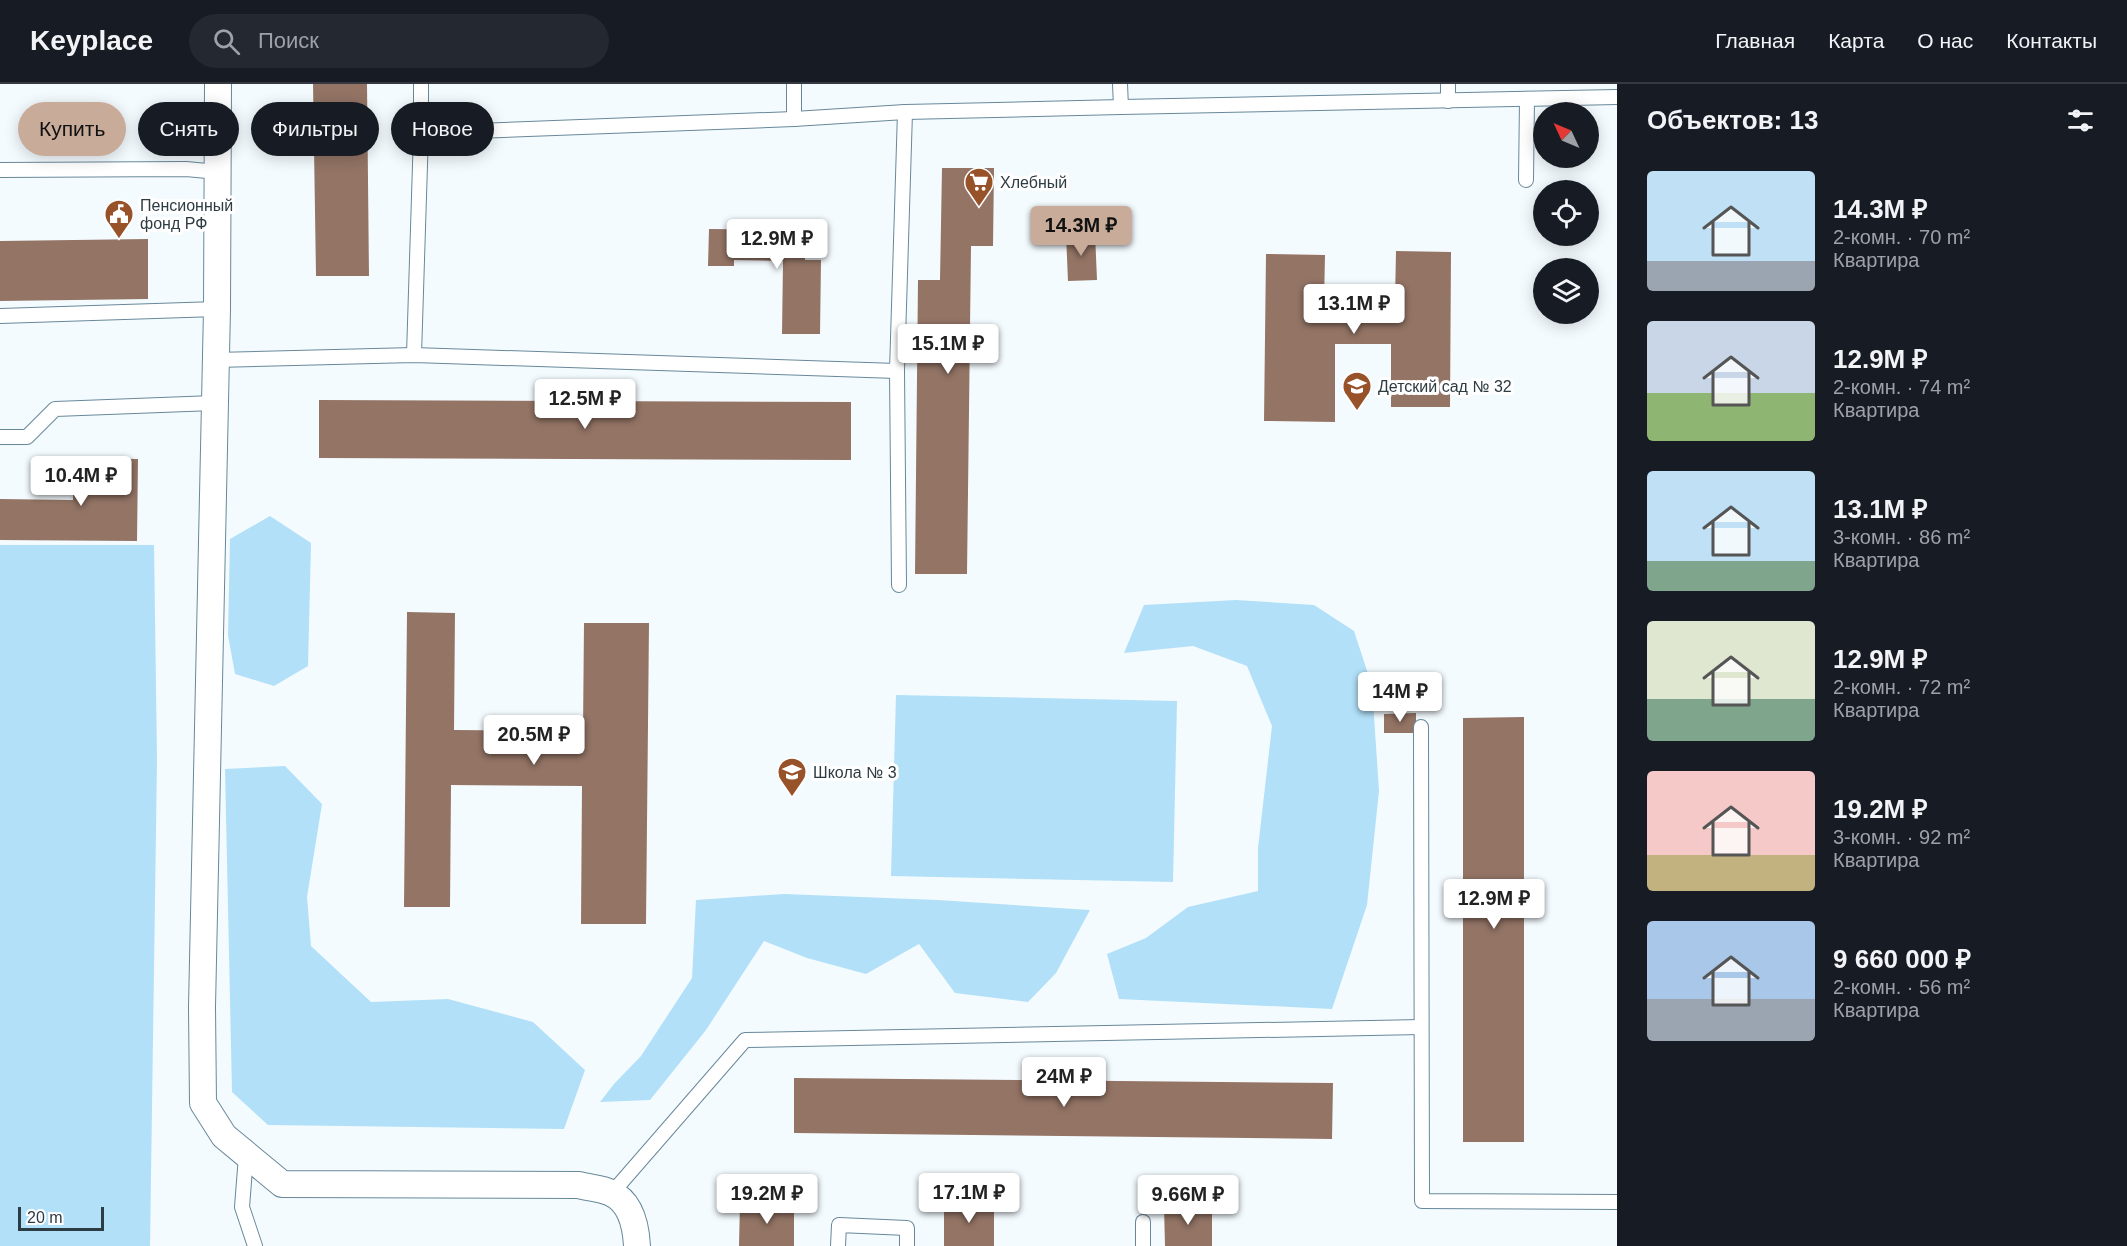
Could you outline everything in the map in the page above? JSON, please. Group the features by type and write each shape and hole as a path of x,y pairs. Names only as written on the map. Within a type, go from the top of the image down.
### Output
{"street":[{"path":"218,84 217,309 202,1007 203,1103 224,1136 282,1184 579,1185 612,1193 626,1205 636,1228 637,1246"}],"lane":[{"path":"421,84 421,102"},
{"path":"794,84 794,119"},
{"path":"1120,84 1121,107"},
{"path":"1448,84 1448,101"},
{"path":"494,130 794,119 904,112 1617,97"},
{"path":"1526,180 1527,99"},
{"path":"899,585 897,371 904,112"},
{"path":"414,356 420,156"},
{"path":"0,170 186,169 218,172"},
{"path":"0,316 217,309"},
{"path":"215,360 414,356 897,371"},
{"path":"0,437 27,437 55,409 214,403"},
{"path":"1421,727 1422,1201 1617,1202"},
{"path":"612,1193 745,1040 1421,1027"},
{"path":"246,1156 242,1207 255,1246"},
{"path":"1143,1222 1143,1246"},
{"path":"838,1246 839,1225 908,1228 907,1246"}],"shaded area":[{"path":"270,516 311,543 308,666 274,686 235,674 228,635 230,539"},
{"path":"0,545 154,545 157,760 150,1246 0,1246"},
{"path":"1236,600 1314,605 1354,631 1372,686 1379,791 1367,905 1332,1009 1119,999 1107,954 1146,938 1188,907 1258,891 1258,848 1272,726 1247,666 1193,646 1124,653 1144,605"},
{"path":"896,695 1177,701 1173,882 891,876"},
{"path":"285,766 322,804 307,897 311,946 371,1002 448,999 533,1022 585,1070 564,1129 268,1125 232,1092 225,769"},
{"path":"784,894 938,900 1090,910 1056,973 1028,1002 955,993 919,944 866,974 807,958 764,941 706,1030 650,1100 600,1102 641,1056 692,978 696,900"}],"building":[{"path":"313,84 367,84 367,102 313,102"},
{"path":"314,156 368,156 369,276 316,276"},
{"path":"942,168 994,168 993,246 971,246 967,574 915,574 918,280 940,280"},
{"path":"709,229 805,230 805,260 821,260 820,334 782,334 783,261 734,260 734,266 708,266"},
{"path":"1095,233 1097,280 1068,281 1066,234"},
{"path":"148,239 148,299 0,301 0,241"},
{"path":"1396,251 1451,252 1450,407 1391,407 1391,344 1335,344 1335,422 1264,421 1266,254 1325,255 1324,302 1395,302"},
{"path":"319,400 851,402 851,460 319,458"},
{"path":"74,458 138,459 137,541 0,540 0,499 73,500"},
{"path":"407,612 455,613 454,730 583,731 584,623 649,623 646,924 581,924 582,786 451,785 450,907 404,907"},
{"path":"1416,713 1416,733 1384,733 1384,714"},
{"path":"1524,717 1524,1142 1463,1142 1463,718"},
{"path":"794,1078 1333,1083 1332,1139 794,1133"},
{"path":"944,1202 994,1202 994,1246 944,1246"},
{"path":"740,1203 794,1203 794,1246 739,1246"},
{"path":"1164,1206 1212,1206 1212,1246 1165,1246"}],"place":[{"name":"Хлебный","path":"979,208"},
{"name":"Пенсионный фонд РФ","path":"119,240"},
{"name":"Детский сад № 32","path":"1357,412"},
{"name":"Школа № 3","path":"792,798"}]}
